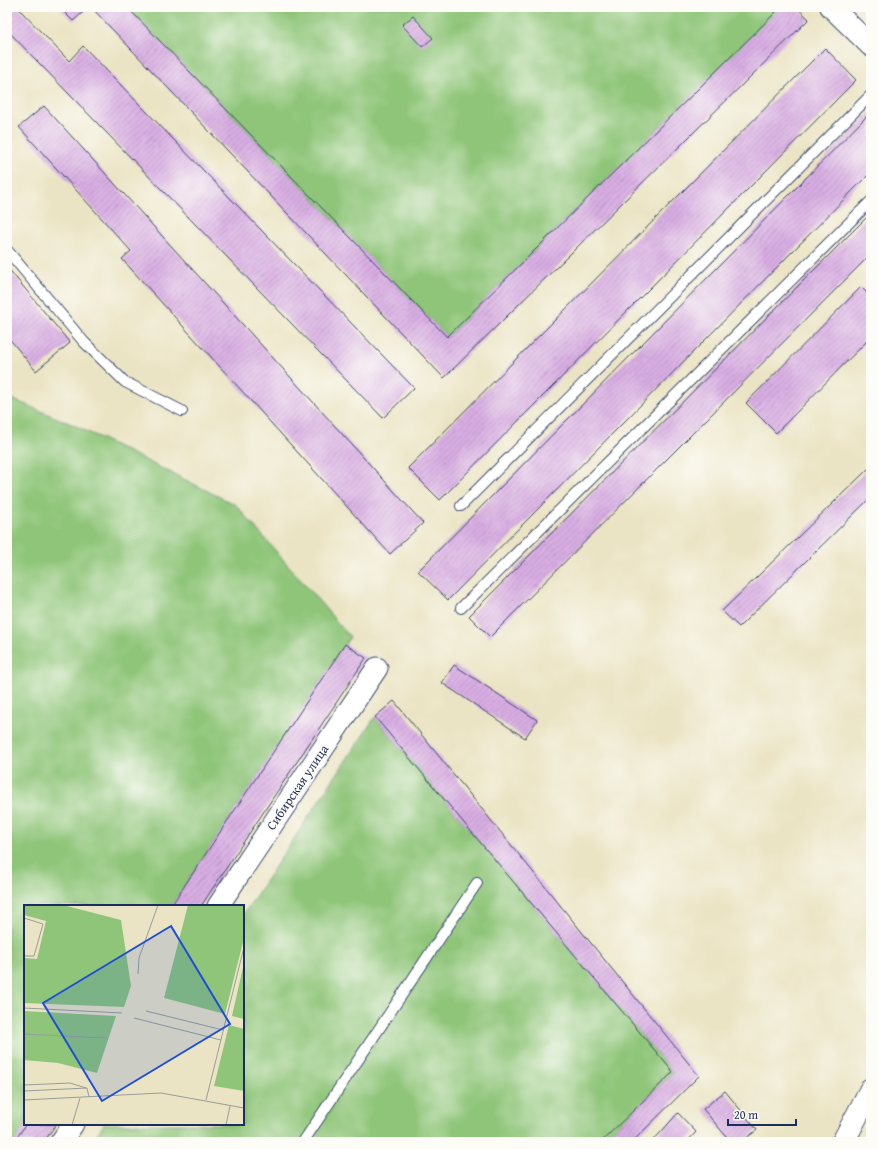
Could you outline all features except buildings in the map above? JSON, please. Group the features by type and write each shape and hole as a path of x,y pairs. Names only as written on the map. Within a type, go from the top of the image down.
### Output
{"main road":[{"path":"843,1142 871,1089"}],"street":[{"path":"832,7 871,46"},
{"name":"Сибирская улица","path":"219,905 377,668"},
{"path":"61,1142 72,1125"}],"lane":[{"path":"461,506 871,94"},
{"path":"461,608 871,201"},
{"path":"7,250 84,342 125,382 182,411"},
{"path":"303,1142 477,883"}],"green space":[{"path":"127,7 781,7 447,337"},
{"path":"7,397 74,425 236,505 350,637 172,905 24,905 24,1125 25,1125 14,1142 7,1142"},
{"path":"375,717 673,1072 601,1142 92,1142 103,1125 244,1125 244,914"}]}
